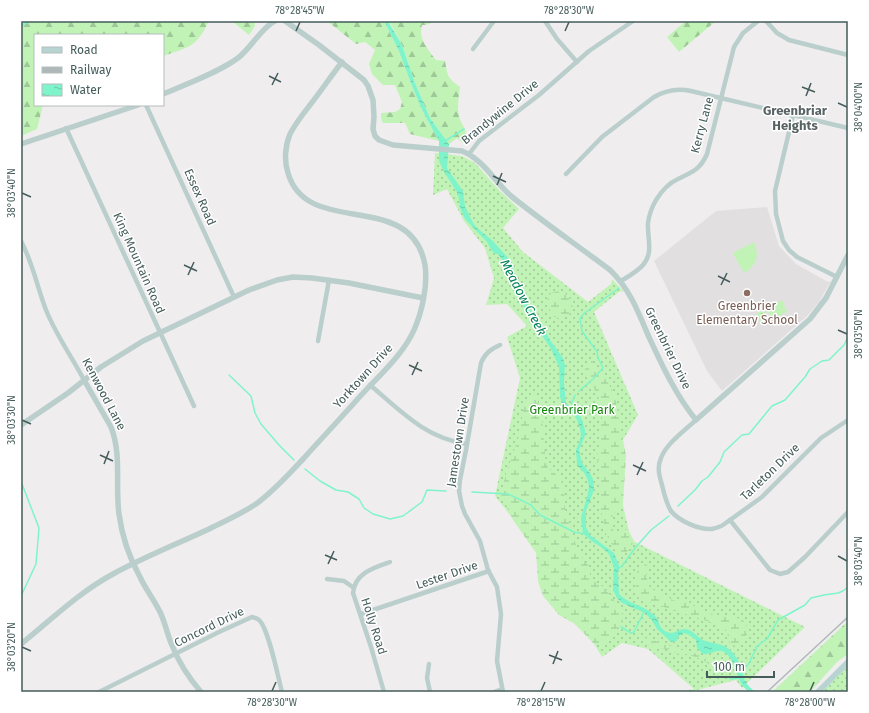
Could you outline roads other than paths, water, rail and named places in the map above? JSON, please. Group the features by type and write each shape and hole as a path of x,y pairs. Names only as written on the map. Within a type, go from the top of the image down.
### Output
{"main road":[{"path":"818,692 848,662"}],"street":[{"path":"164,94 233,61 247,51 268,25 275,21"},
{"name":"Brandywine Drive","path":"285,21 342,62 364,80 371,93 374,107 373,129 375,136 379,140 393,145 459,151 469,154 479,141 539,95 604,40 632,21"},
{"path":"473,49 494,21"},
{"path":"545,21 557,39 577,62"},
{"name":"Kerry Lane","path":"621,281 640,268 648,256 650,247 648,230 649,216 660,195 670,184 697,168 704,160 707,154 734,47 743,33 758,21"},
{"path":"766,21 777,33 789,40 848,55"},
{"name":"Yorktown Drive","path":"21,644 95,584 133,564 231,519 254,506 266,497 294,469 409,340 418,320 426,280 424,263 418,247 409,235 399,227 382,220 334,211 312,203 300,194 289,177 286,154 291,133 300,118 342,62"},
{"path":"566,174 608,132 660,94 673,90 686,90 848,128"},
{"path":"21,144 135,106"},
{"name":"Essex Road","path":"146,106 234,297"},
{"path":"793,115 775,191 776,214 783,241 789,250 797,257 837,277"},
{"name":"King Mountain Road","path":"66,128 194,406"},
{"name":"Greenbrier Drive","path":"469,154 480,162 510,195 610,270 621,281 631,296 673,387 696,420"},
{"name":"Kenwood Lane","path":"21,241 30,261 50,320 111,427 114,435 117,456 119,514 124,539 133,564 161,615 176,654 186,674 201,692"},
{"path":"696,420 810,319 824,302 848,255"},
{"path":"21,425 101,367 143,341 159,332 265,284 285,278 301,277 329,280 423,298"},
{"path":"318,341 329,280"},
{"name":"Jamestown Drive","path":"489,571 480,541 465,514 460,499 460,480 481,363 485,354 500,345"},
{"path":"370,385 420,427 443,438 467,444"},
{"name":"Tarleton Drive","path":"696,420 667,447 660,459 659,475 670,510 678,518 700,528 707,529 718,528 762,496 821,438 848,420"},
{"path":"730,520 770,570 780,574 788,572 805,557 848,512"},
{"name":"Holly Road","path":"384,692 361,614 354,598 354,588 358,579 366,572 390,562"},
{"name":"Lester Drive","path":"361,614 489,571 497,587 501,614 497,661 502,691"},
{"path":"327,578 344,581 354,588"},
{"name":"Concord Drive","path":"99,692 249,618 255,618 261,622 268,640 282,692"},
{"path":"429,664 427,678 430,692"},
{"path":"494,692 502,691"}],"water":[{"name":"Meadow Creek","path":"384,21 388,21 402,45 415,83 430,118 449,144 447,168 463,191 465,206 472,221 476,227 493,241 511,261 517,285 531,311 563,358 565,365 564,383 566,403 581,417 585,430 585,436 579,450 582,463 593,479 594,490 586,511 586,527 590,535 614,553 620,568 618,572 619,594 653,614 664,631 672,633 685,629 703,640 726,647 737,658 745,681 755,692 749,692 743,686 732,660 725,653 719,651 703,654 697,648 696,640 684,633 678,637 677,641 671,642 657,629 645,613 622,603 617,598 613,590 614,566 609,555 583,533 581,518 589,486 585,474 577,465 576,450 581,437 580,428 572,412 563,407 560,397 559,367 551,349 538,332 530,314 520,302 508,268 498,254 495,254 492,251 487,242 465,219 460,208 458,194 439,161 439,141 424,114 398,49"}],"waterway":[{"path":"21,26 30,21"},
{"path":"445,141 464,129"},
{"path":"579,391 603,368 597,352 582,331 580,318 619,288"},
{"path":"678,506 702,481 708,477 720,462 724,452 742,435 749,434 772,406 785,400 810,369 822,361 829,360 844,345 848,337"},
{"path":"229,375 251,396 255,413 261,424 294,460"},
{"path":"571,410 575,395"},
{"path":"305,469 320,481 336,490 348,492 359,499 364,508 373,514 390,519 403,516 422,502 427,490 446,491"},
{"path":"21,596 36,564 39,528 22,484"},
{"path":"472,492 508,494 531,505 540,515 574,532 585,534"},
{"path":"619,568 651,530 669,516"},
{"path":"741,671 749,664 756,647 767,639 778,620 805,605 811,598 838,593 848,587"},
{"path":"621,627 631,633 634,632 644,612"},
{"path":"730,679 740,678"}],"railway":[{"path":"767,692 848,617"}],"place":[{"name":"Greenbrier Elementary School","path":"747,293"}],"district":[{"name":"Greenbriar Heights","path":"795,118"}],"park label":[{"name":"Greenbrier Park","path":"572,410"}]}
